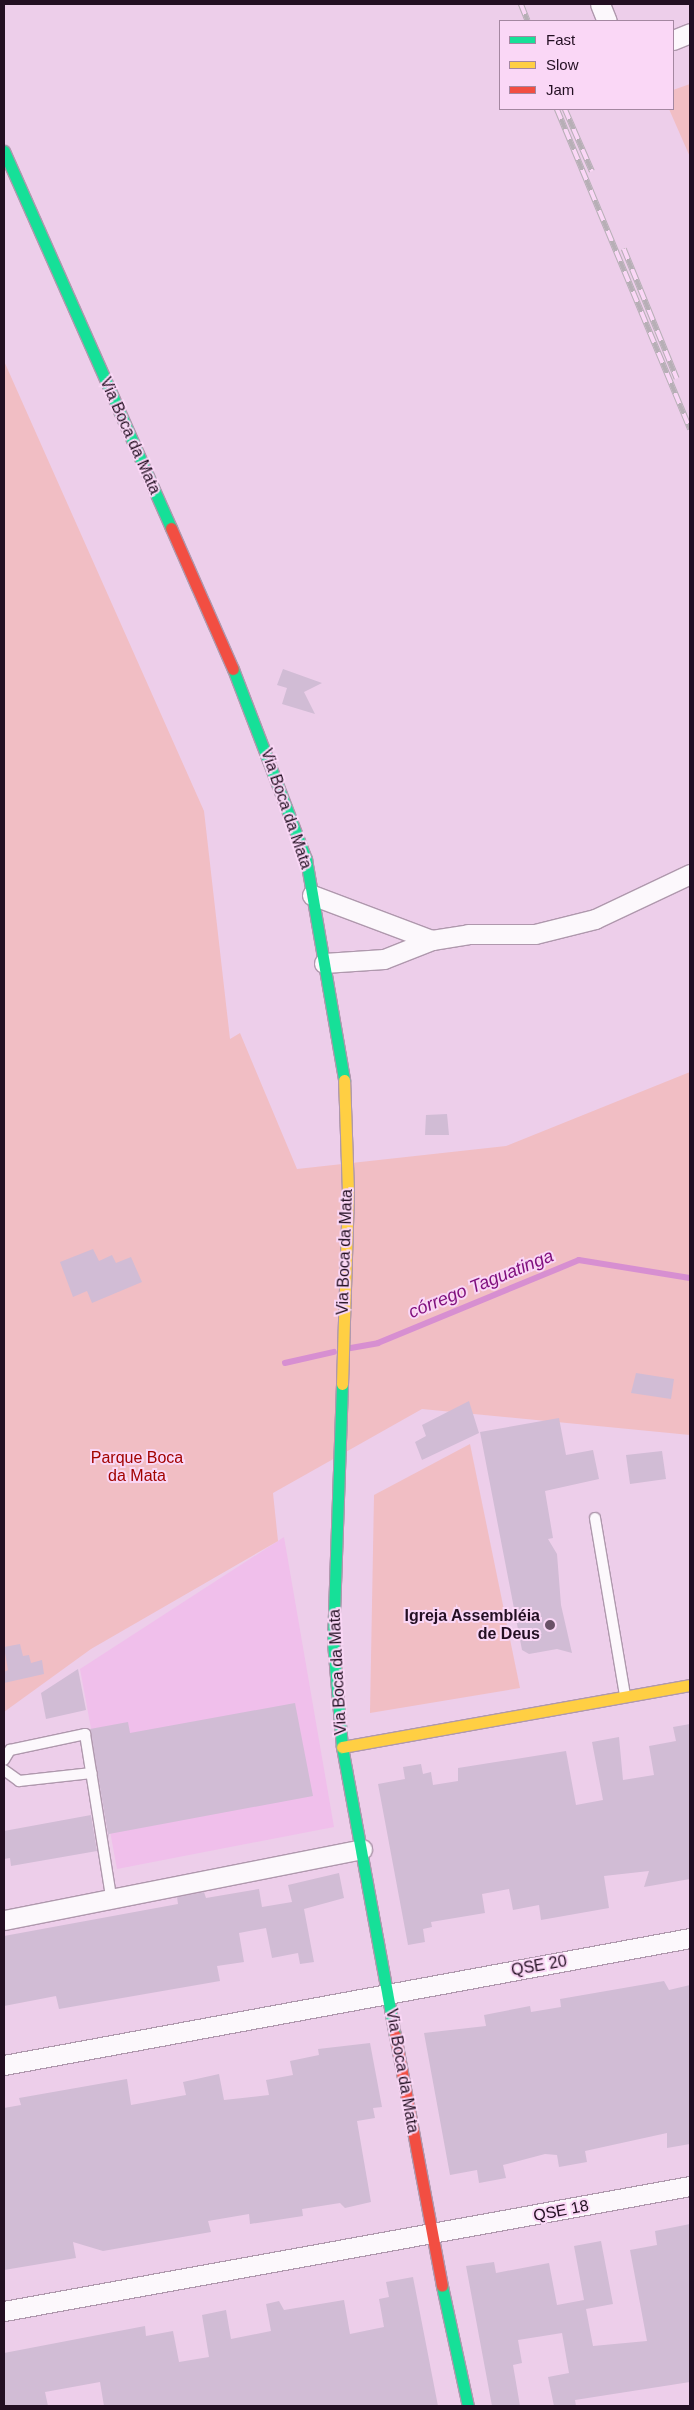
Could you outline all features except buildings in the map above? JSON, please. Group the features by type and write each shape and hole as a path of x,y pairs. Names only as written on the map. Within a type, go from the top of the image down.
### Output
{"street":[{"path":"600,4 607,20"},
{"path":"674,40 690,33"},
{"name":"Via Boca da Mata","path":"4,151 238,677 306,859 344,1083 348,1192 336,1503 333,1642 342,1747 432,2235 468,2406"},
{"path":"324,963 384,959 432,940 468,934 535,934 595,919 690,874"},
{"path":"312,895 432,940"},
{"path":"342,1747 690,1685"},
{"path":"4,1920 362,1849"},
{"name":"QSE 20","path":"4,2065 690,1938"},
{"name":"QSE 18","path":"4,2311 432,2235 690,2186"}],"lane":[{"path":"595,1518 626,1696"},
{"path":"4,1760 10,1750 81,1732 87,1736 111,1898"},
{"path":"4,1770 19,1781 92,1773"}],"shaded area":[{"path":"284,1537 334,1827 117,1869 80,1669"}],"green space":[{"path":"690,84 690,157 669,110 674,110 674,90"},
{"name":"Parque Boca da Mata","path":"4,361 204,811 230,1039 240,1033 297,1169 506,1146 690,1072 690,1435 422,1409 273,1493 278,1541 91,1649 4,1712"},
{"path":"470,1444 520,1688 370,1713 374,1495"}],"waterway":[{"name":"córrego Taguatinga","path":"351,1348 378,1343 579,1260 690,1278"},
{"name":"córrego Taguatinga","path":"285,1363 334,1352"}],"railway":[{"path":"521,4 528,20"},
{"path":"557,110 690,429"},
{"path":"565,110 592,171"},
{"path":"624,249 677,379"}],"traffic: fast":[{"path":"4,151 171,528"},
{"path":"233,669 306,859 344,1080"},
{"path":"342,1384 333,1642 342,1747 395,2035"},
{"path":"442,2286 468,2406"}],"traffic: slow":[{"path":"342,1384 348,1192 344,1080"},
{"path":"342,1747 690,1685"}],"traffic: jam":[{"path":"171,528 233,669"},
{"path":"395,2035 442,2286"}],"place":[{"name":"Igreja Assembléia de Deus","path":"550,1625"}]}
